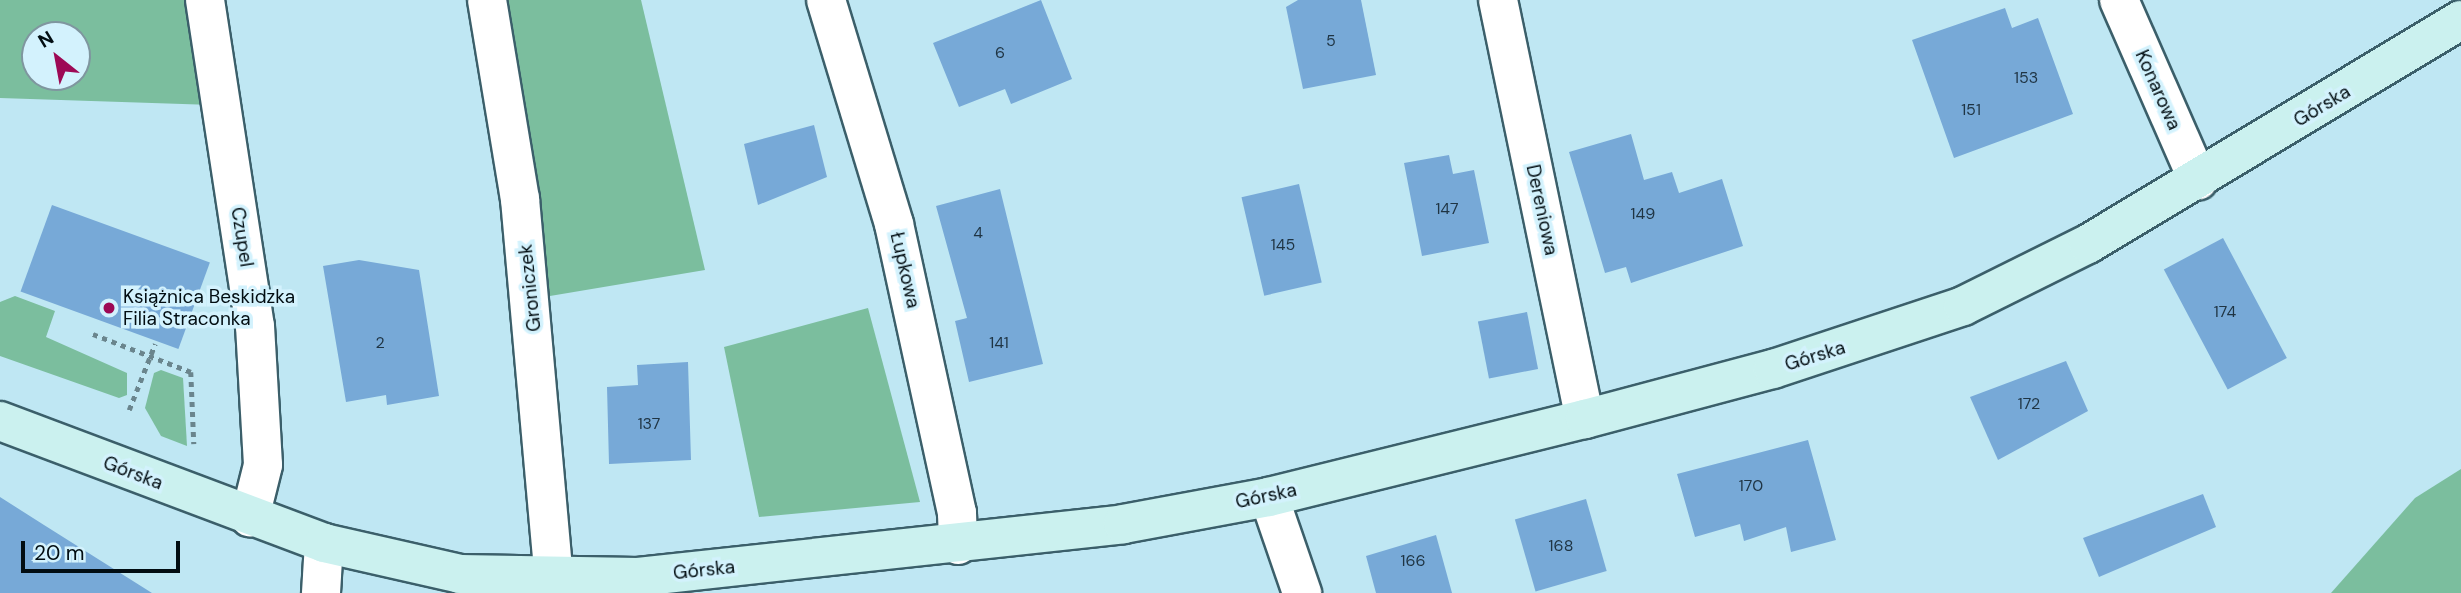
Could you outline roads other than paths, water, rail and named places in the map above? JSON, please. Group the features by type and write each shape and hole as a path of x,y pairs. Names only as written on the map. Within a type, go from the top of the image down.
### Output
{"street":[{"name":"Czupel","path":"205,0 255,326 263,465 250,517"},
{"name":"Groniczek","path":"487,0 520,199 554,579"},
{"name":"Łupkowa","path":"826,0 894,224 957,513 958,545"},
{"name":"Dereniowa","path":"1498,0 1586,419"},
{"name":"Konarowa","path":"2119,0 2198,180"},
{"name":"Górska","path":"0,421 250,517 324,543 460,584 554,579 958,545 1269,497 1586,419 1773,369 1962,306 2198,180 2461,20"},
{"path":"1269,497 1302,593"},
{"path":"321,593 324,543"}],"place":[{"name":"Książnica Beskidzka Filia Straconka","path":"109,308"}]}
